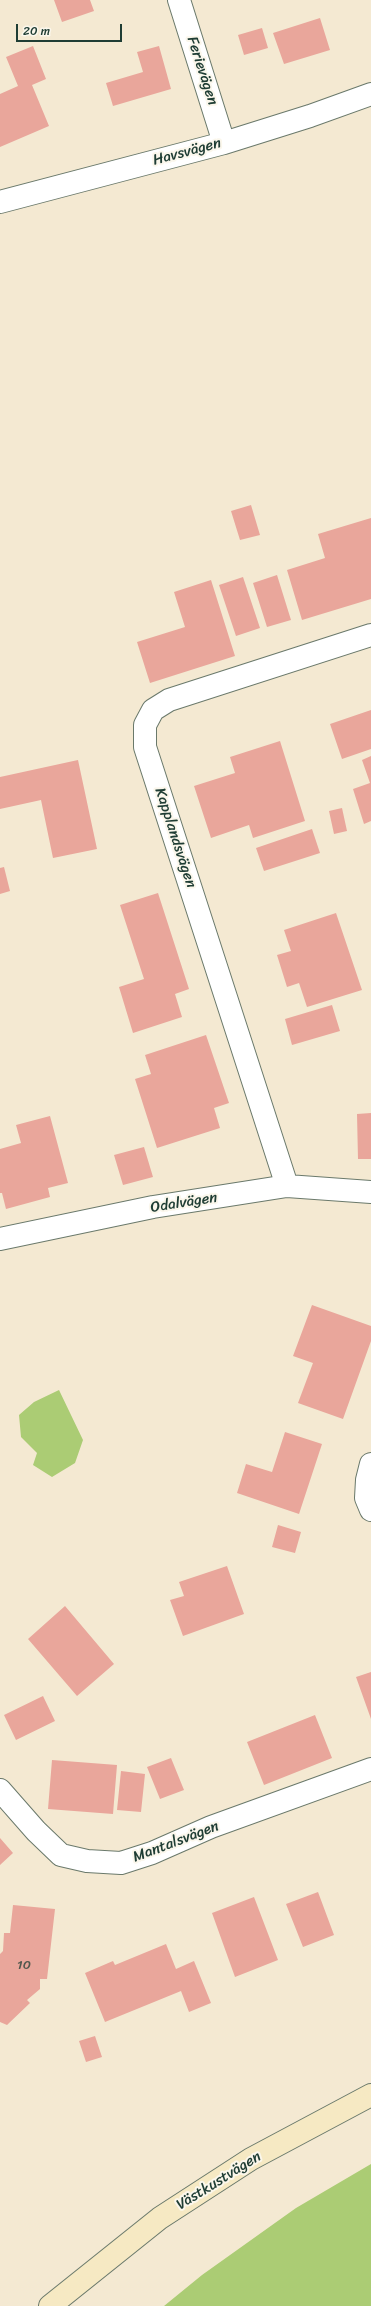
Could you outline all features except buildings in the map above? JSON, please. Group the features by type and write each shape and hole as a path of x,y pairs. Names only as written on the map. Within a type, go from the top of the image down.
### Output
{"street":[{"name":"Ferievägen","path":"179,0 224,143"},
{"name":"Havsvägen","path":"0,202 224,143 310,116 371,94"},
{"name":"Kapplandsvägen","path":"287,1186 145,747 145,725 153,710 169,700 371,634"},
{"name":"Odalvägen","path":"0,1239 153,1207 287,1186 371,1192"},
{"path":"371,1464 367,1480 366,1498 371,1510"},
{"name":"Mantalsvägen","path":"0,1790 36,1831 61,1855 87,1861 121,1863 152,1854 211,1827 371,1769"},
{"name":"Västkustvägen","path":"50,2306 160,2218 238,2168 371,2095"},
{"name":"Västkustvägen","path":"58,2306 77,2283"}],"green space":[{"path":"59,1390 83,1440 75,1463 52,1477 33,1465 37,1453 21,1437 19,1415 34,1402"},
{"path":"371,2164 371,2306 164,2306 202,2275 296,2208"}]}
